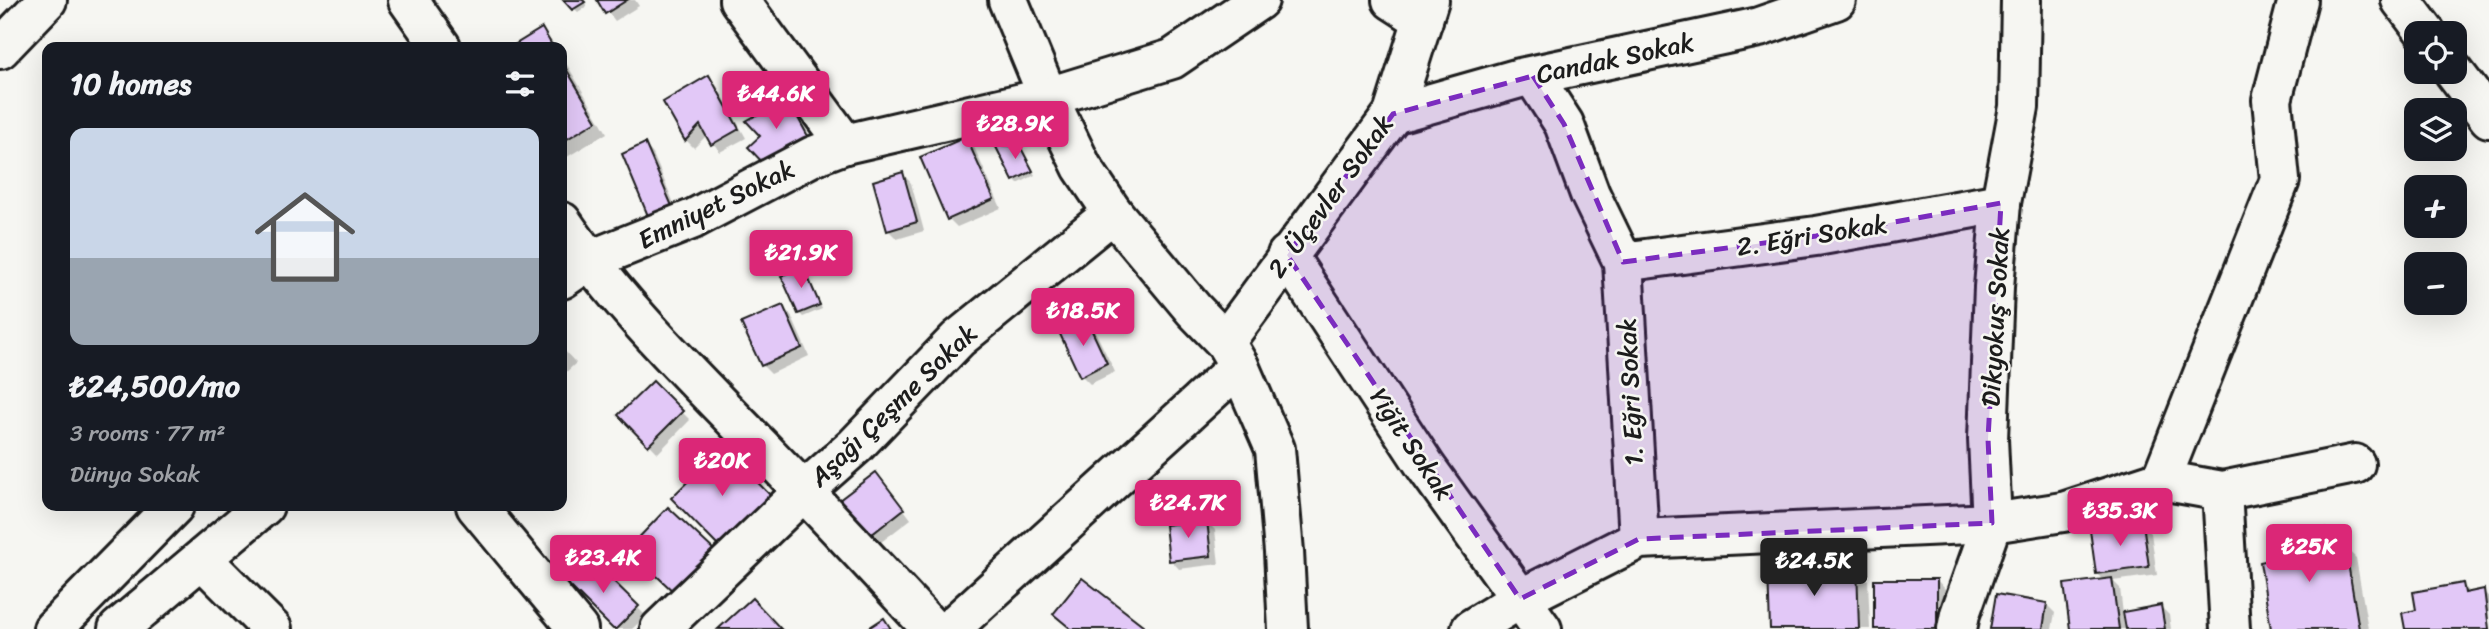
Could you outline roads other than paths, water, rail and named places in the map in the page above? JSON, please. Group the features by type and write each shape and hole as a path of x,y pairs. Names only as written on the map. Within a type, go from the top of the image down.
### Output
{"street":[{"path":"0,49 47,0"},
{"path":"408,0 437,42"},
{"path":"739,0 845,144"},
{"path":"1008,0 1048,97 1082,167 1113,213 1232,354 1275,449 1288,629"},
{"name":"Emniyet Sokak","path":"575,270 682,223 814,156 845,144 1048,97 1172,60 1258,0"},
{"name":"Candak Sokak","path":"1393,114 1533,76 1737,15 1759,27 1836,0"},
{"name":"Dikyokuş Sokak","path":"1957,629 1993,523 1988,439 1994,287 2001,203 2019,107 2021,0"},
{"path":"2161,480 2280,180 2272,100 2298,0"},
{"path":"2401,0 2417,21"},
{"name":"2. Üçevler Sokak","path":"950,629 1232,354 1287,255 1393,114 1414,7"},
{"name":"1. Eğri Sokak","path":"1533,76 1564,124 1590,194 1623,262 1639,539"},
{"path":"2464,84 2489,118"},
{"name":"2. Eğri Sokak","path":"1623,262 1816,236 2001,203"},
{"name":"Aşağı Çeşme Sokak","path":"660,629 804,491 856,446 958,339 1113,213"},
{"path":"567,240 575,270 669,352 804,491 932,629"},
{"name":"Yiğit Sokak","path":"1287,255 1426,467 1542,629"},
{"path":"1471,629 1520,598 1639,539 1993,523 2063,512 2161,480 2222,491 2354,464"},
{"path":"2222,491 2230,629"},
{"path":"53,629 169,511"},
{"path":"118,629 258,511"},
{"path":"479,511 578,629"},
{"path":"202,559 272,629"}]}
